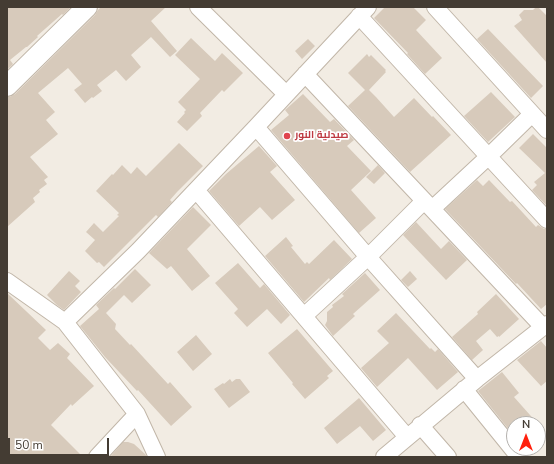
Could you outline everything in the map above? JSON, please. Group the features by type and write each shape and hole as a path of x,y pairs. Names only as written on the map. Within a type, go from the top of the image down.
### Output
{"street":[{"path":"7,86 88,7"},
{"path":"198,7 286,94"},
{"path":"435,7 547,130"},
{"path":"65,322 138,251 363,12 547,220"},
{"path":"304,74 428,205 545,325 420,425 384,457"},
{"path":"304,316 368,257 428,205 489,156 532,114"},
{"path":"256,127 368,257 477,379"},
{"path":"196,190 407,437"},
{"path":"7,281 65,322 137,414 157,457"},
{"path":"464,389 519,457"},
{"path":"97,457 137,414"},
{"path":"420,425 448,457"}],"building":[{"path":"7,7 71,7 37,36 38,37 27,47 10,60 13,64 7,70"},
{"path":"101,7 166,7 151,21 177,51 170,57 151,37 131,55 141,67 126,81 116,70 97,85 102,91 85,103 74,90 82,84 68,68 38,93 55,112 46,120 58,134 30,157 48,177 44,180 47,184 39,190 40,192 33,198 35,202 7,227 7,97 15,94 95,15"},
{"path":"385,7 413,7 426,20 416,30 442,58 425,74 407,54 408,53 374,18"},
{"path":"538,7 547,16 547,63 514,26 522,20 519,15 524,10 533,10"},
{"path":"488,29 543,86 531,98 477,39"},
{"path":"191,38 215,61 222,53 243,73 224,92 222,90 200,113 202,116 187,131 177,122 186,110 178,102 200,79 175,55"},
{"path":"308,39 315,46 302,59 295,51"},
{"path":"367,54 369,57 371,55 386,70 386,72 369,90 394,117 414,98 451,135 410,172 348,106 365,90 348,73"},
{"path":"491,92 515,117 488,142 464,116"},
{"path":"303,94 330,122 334,119 354,140 347,146 371,171 351,190 376,218 359,233 271,130 289,115 285,110"},
{"path":"533,134 547,148 547,206 532,190 537,185 534,182 545,173 519,148"},
{"path":"179,143 203,166 177,192 170,200 172,202 158,217 156,215 104,267 99,262 97,263 85,251 95,240 86,232 94,223 103,232 119,216 117,215 119,213 96,191 122,165 131,174 137,167 146,176"},
{"path":"259,146 277,166 270,172 295,200 272,220 260,207 239,226 209,191 226,174"},
{"path":"378,165 385,173 374,184 366,177"},
{"path":"477,180 483,186 489,180 510,202 512,201 536,227 538,225 544,229 547,229 547,304 541,309 445,209"},
{"path":"193,207 211,225 187,249 210,276 192,291 171,266 167,269 149,253"},
{"path":"416,222 441,249 449,241 467,260 446,280 403,235"},
{"path":"286,237 293,246 291,247 305,264 307,262 309,264 334,240 352,259 304,302 265,256"},
{"path":"238,263 260,288 264,284 290,315 281,324 267,309 247,327 234,313 238,309 215,283"},
{"path":"135,269 151,285 132,303 124,295 106,313 116,324 115,329 168,384 170,382 192,407 171,426 105,357 80,326 99,309 96,305"},
{"path":"69,271 80,281 75,286 81,292 64,310 47,295"},
{"path":"410,271 417,279 408,287 401,280"},
{"path":"365,273 380,290 353,314 355,316 333,336 325,325 327,321 327,312 333,307 332,305 344,296 342,294"},
{"path":"7,293 46,330 38,338 50,350 58,343 70,354 67,358 94,386 72,406 71,404 51,425 83,457 7,457"},
{"path":"496,294 519,319 499,337 497,337 490,329 476,341 483,350 472,360 452,337 478,314 477,312"},
{"path":"396,313 430,349 431,348 435,352 438,349 458,372 437,390 408,358 377,387 361,368 389,343 377,331"},
{"path":"297,329 333,371 327,376 329,378 305,399 268,353"},
{"path":"196,335 212,354 193,371 177,352"},
{"path":"541,341 547,348 547,381 541,386 517,360"},
{"path":"502,372 519,393 514,397 531,416 506,416 506,426 478,391"},
{"path":"230,379 232,382 236,379 240,379 250,392 229,408 214,389"},
{"path":"359,398 386,430 373,441 360,426 337,444 324,428"},
{"path":"123,442 134,444 147,457 110,457"}],"place":[{"name":"صيدلية النور","path":"287,136"}]}
